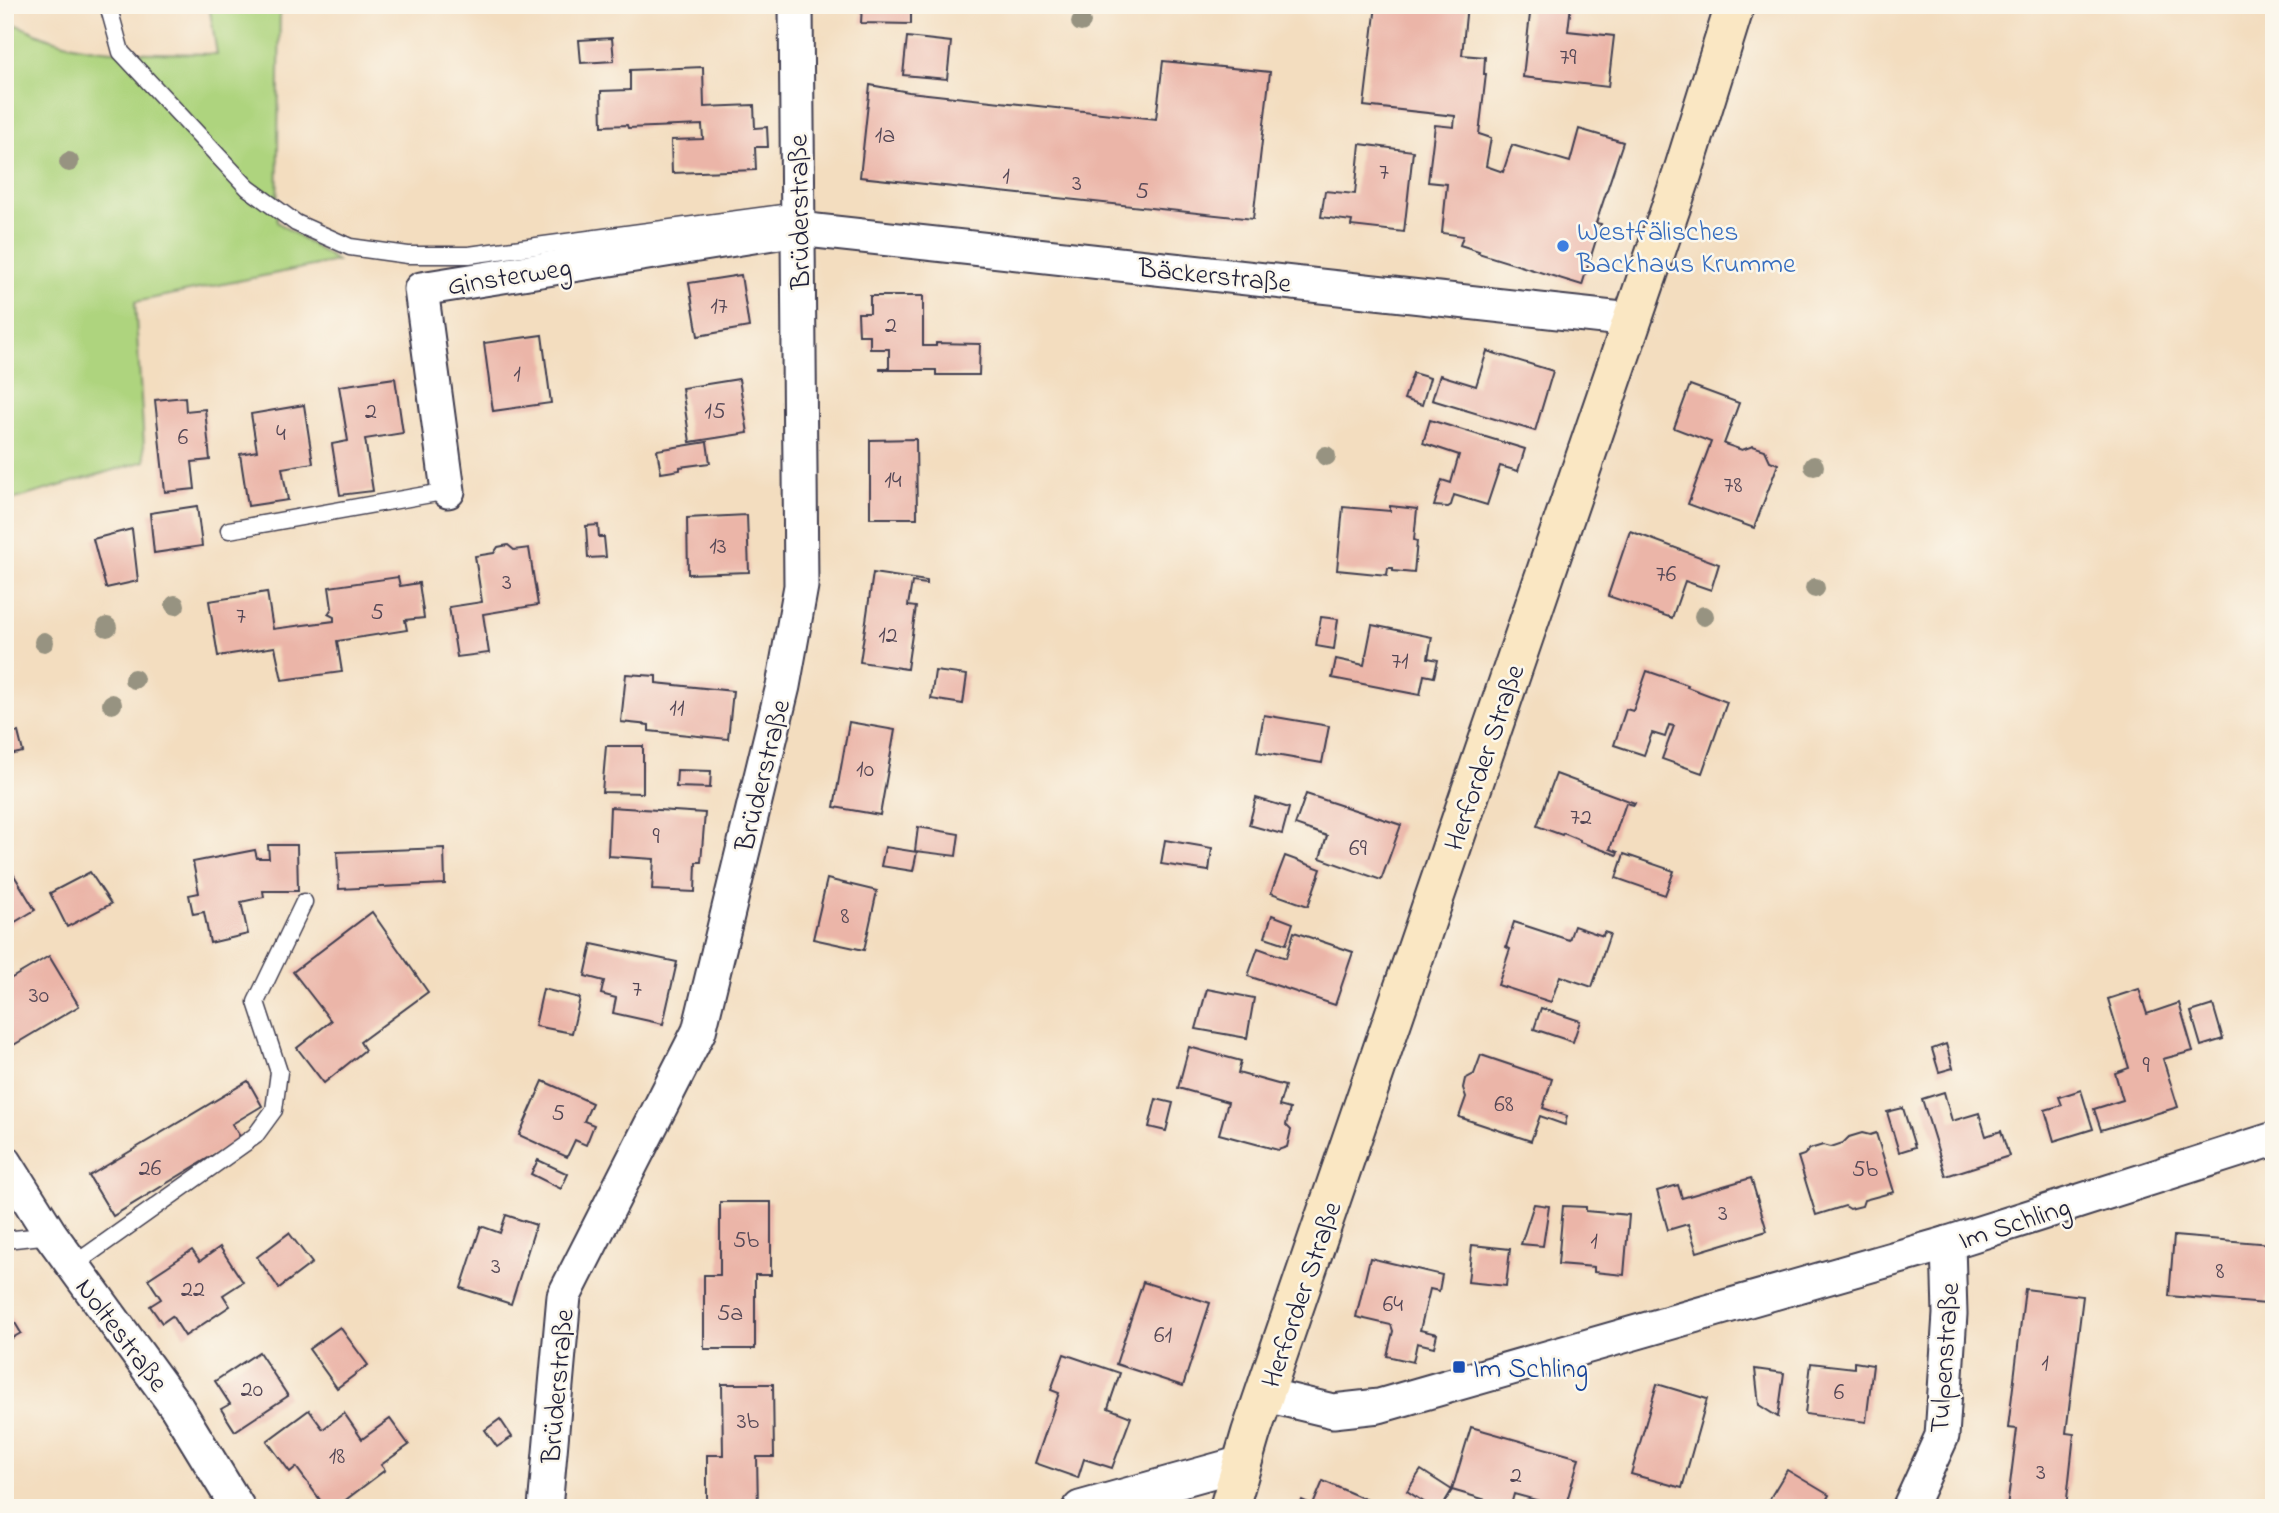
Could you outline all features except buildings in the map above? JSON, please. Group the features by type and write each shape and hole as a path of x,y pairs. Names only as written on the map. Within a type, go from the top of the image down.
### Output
{"main road":[{"name":"Herforder Straße","path":"1229,1508 1242,1463 1682,175 1735,5"}],"street":[{"name":"Brüderstraße","path":"545,1508 564,1296 699,1031 783,686 801,586 796,5"},
{"name":"Bäckerstraße","path":"798,220 1632,320"},
{"name":"Ginsterweg","path":"448,491 421,289 798,220"},
{"name":"Im Schling","path":"1266,1395 1333,1411 1379,1406 1948,1243 2274,1139"},
{"name":"Noltestraße","path":"5,1162 72,1266 177,1408 237,1508"},
{"name":"Tulpenstraße","path":"1909,1508 1942,1436 1950,1314 1948,1243"},
{"path":"1080,1508 1242,1463"}],"lane":[{"path":"108,5 121,52 248,188 296,223 350,247 408,255 469,255 798,220"},
{"path":"229,530 448,491"},
{"path":"72,1266 255,1136 274,1110 279,1072 256,1002 304,902"},
{"path":"5,1240 51,1235"}],"green space":[{"path":"209,5 280,5 277,222 337,261 135,302 145,461 5,502 5,17 51,39 74,45 121,52 217,54"}],"place":[{"name":"Westfälisches Backhaus Krumme","path":"1563,246"},
{"name":"Im Schling","path":"1459,1367"}]}
